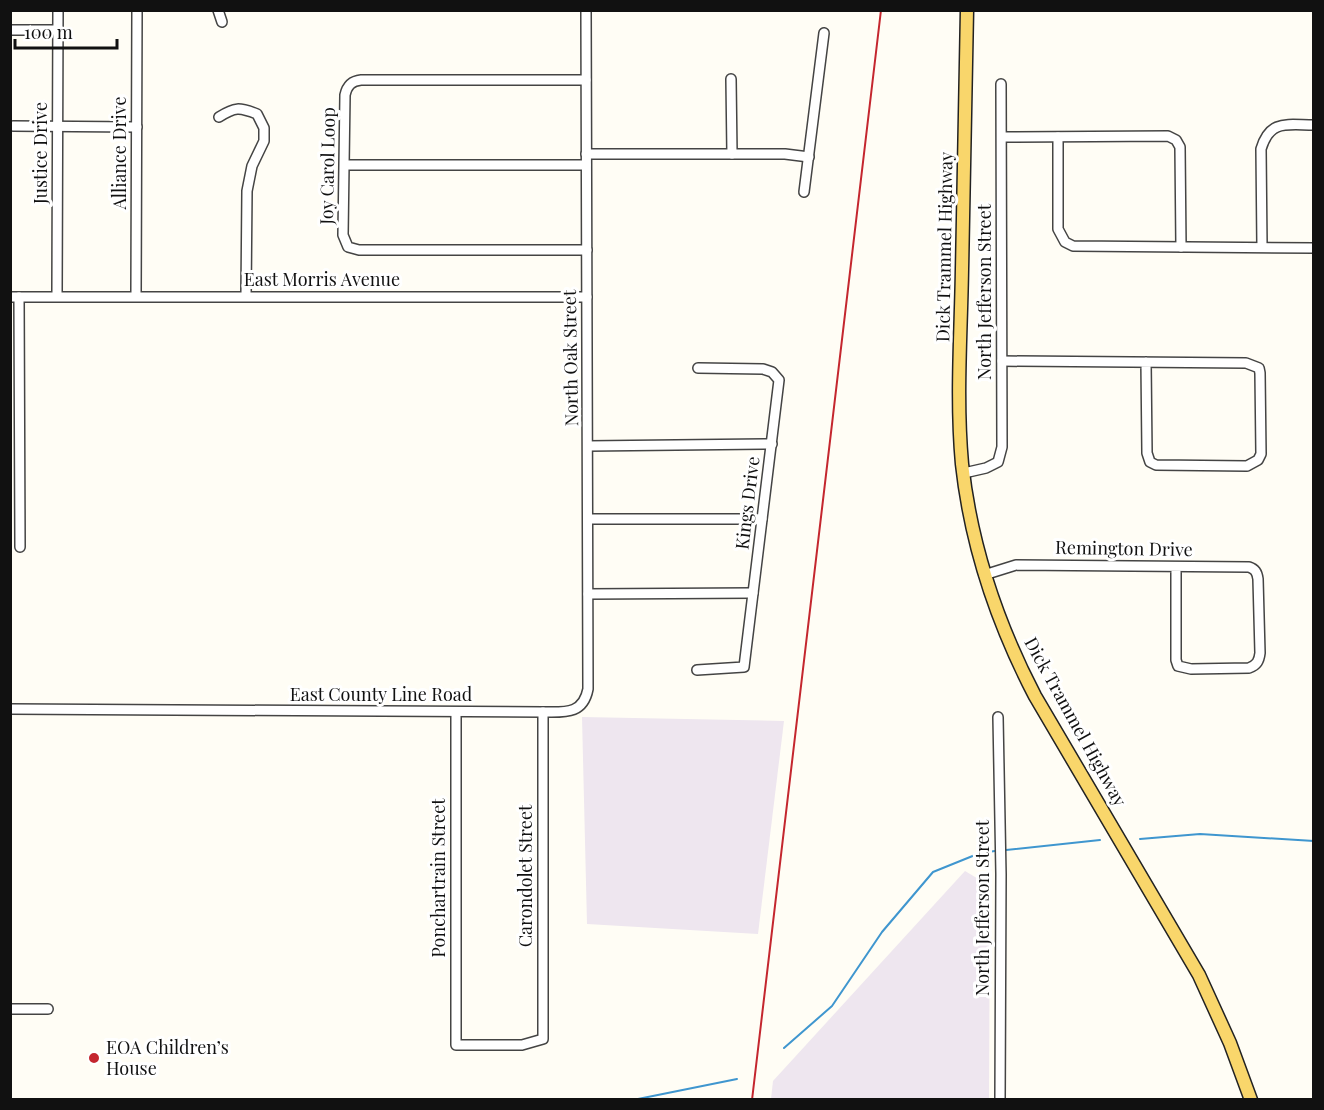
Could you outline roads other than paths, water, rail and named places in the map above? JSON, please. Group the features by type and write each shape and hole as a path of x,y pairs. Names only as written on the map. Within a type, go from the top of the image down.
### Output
{"main road":[{"name":"Dick Trammel Highway","path":"967,10 960,413 964,473 973,529 984,575 1017,662 1035,696 1199,975 1230,1043 1251,1100"}],"street":[{"name":"Justice Drive","path":"57,296 58,10"},
{"name":"Alliance Drive","path":"136,296 137,10"},
{"path":"218,10 222,22"},
{"name":"North Oak Street","path":"582,704 588,689 586,10"},
{"path":"12,30 58,30"},
{"path":"804,192 824,33"},
{"path":"730,79 732,154"},
{"name":"Joy Carol Loop","path":"586,80 356,80 348,86 345,95 343,235 348,247 359,250 587,250"},
{"name":"North Jefferson Street","path":"964,473 986,468 998,462 1001,455 1001,84"},
{"path":"219,117 232,109 245,109 257,114 264,128 264,141 252,166 247,191 246,296"},
{"path":"1262,247 1262,149 1265,137 1271,129 1280,125 1314,125"},
{"path":"13,126 137,127"},
{"path":"1002,136 1168,136 1176,140 1180,147 1181,247"},
{"path":"1058,137 1058,229 1065,242 1073,246 1083,248 1314,248"},
{"path":"586,154 785,154 808,157"},
{"path":"345,165 586,165"},
{"path":"15,297 20,547"},
{"name":"East Morris Avenue","path":"15,297 587,297"},
{"path":"1002,361 1146,362 1246,363 1258,368 1260,379 1260,454 1258,460 1247,466 1156,465 1150,462 1146,453 1146,362"},
{"name":"Kings Drive","path":"697,670 744,667 779,380 772,372 763,369 698,368"},
{"path":"588,446 772,444"},
{"path":"588,519 762,519"},
{"name":"Remington Drive","path":"984,575 1016,565 1249,567 1256,570 1258,579 1260,653 1258,663 1249,668 1184,668 1178,666 1176,660 1176,567"},
{"path":"588,594 753,593"},
{"name":"East County Line Road","path":"10,709 568,712 577,709 582,704"},
{"name":"Ponchartrain Street","path":"456,712 456,1045 522,1045 543,1039"},
{"name":"Carondolet Street","path":"543,712 543,1039"},
{"name":"North Jefferson Street","path":"998,717 1001,874 1000,1100"},
{"path":"10,1009 48,1009"}],"waterway":[{"path":"1140,839 1200,834 1314,841"},
{"path":"1006,850 1100,840"},
{"path":"784,1048 832,1006 882,932 933,872 980,853 995,851"},
{"path":"633,1100 737,1079"}],"railway":[{"path":"752,1100 881,10"}],"place":[{"name":"EOA Children’s House","path":"94,1058"}]}
